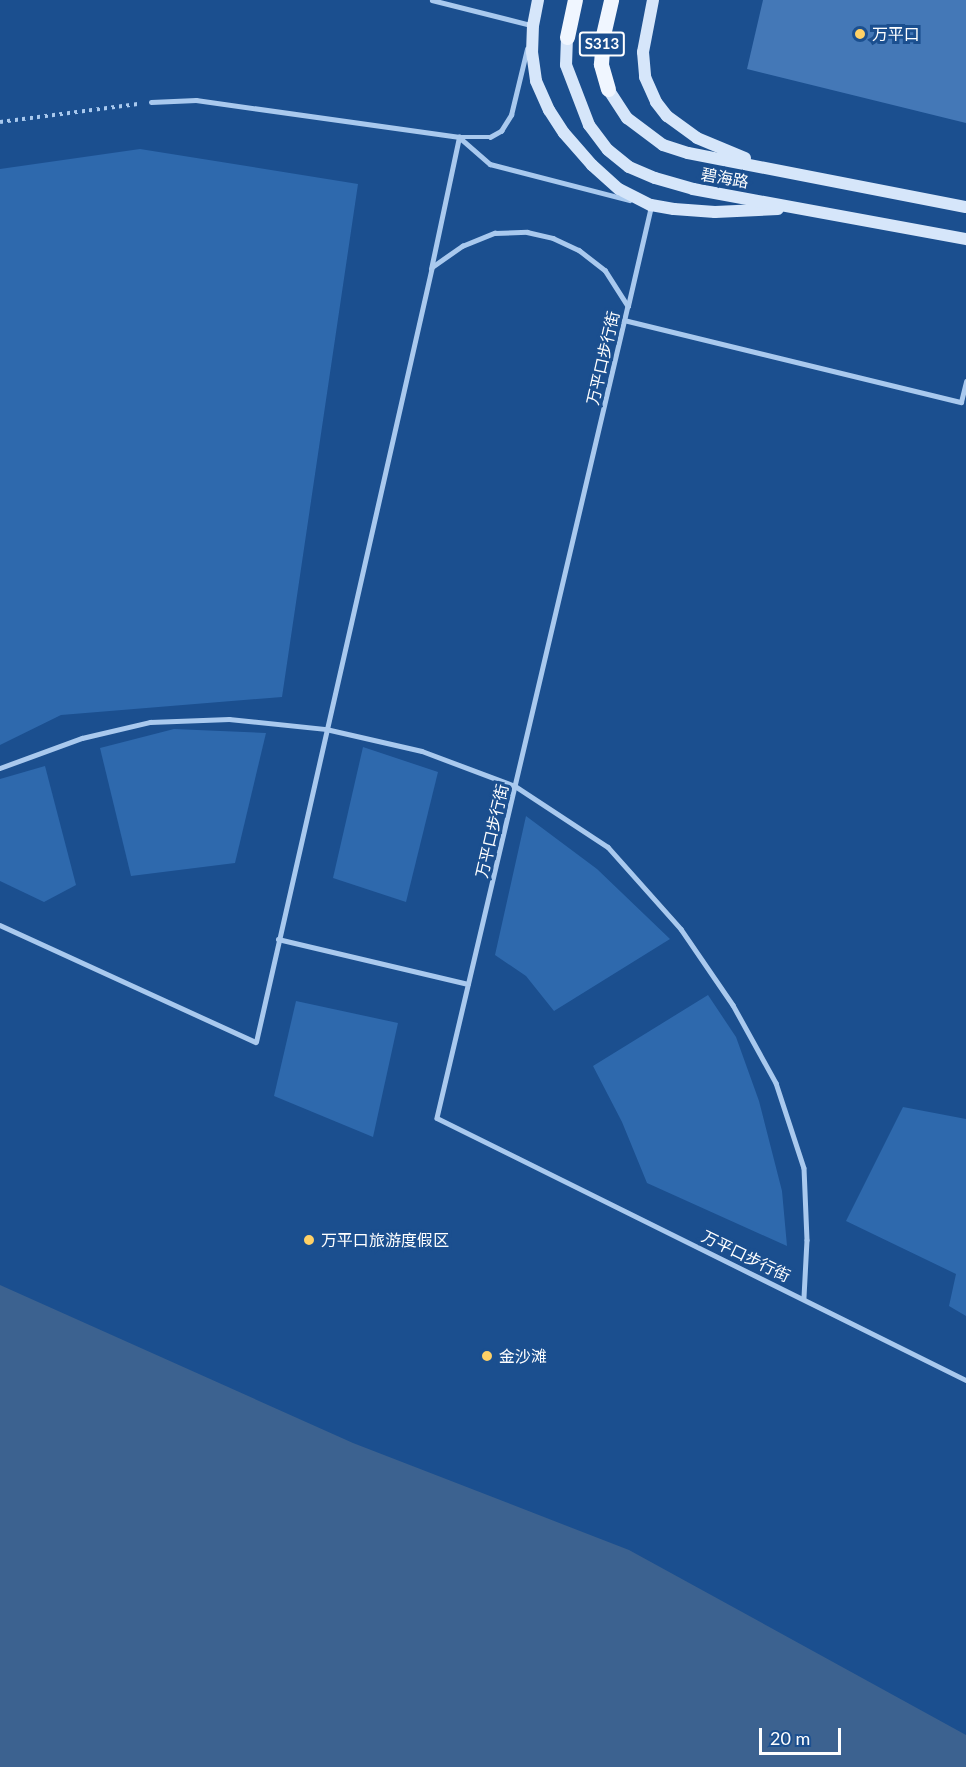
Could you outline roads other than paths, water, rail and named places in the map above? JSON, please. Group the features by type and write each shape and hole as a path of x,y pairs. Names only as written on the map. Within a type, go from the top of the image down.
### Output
{"main road":[{"path":"538,0 532,25 532,52 536,81 549,110 564,133 591,165 619,189 651,205 715,212 800,207"},
{"name":"S313","path":"567,37 575,0"},
{"name":"S313","path":"608,89 601,64 603,35 611,0"},
{"path":"653,0 643,52 647,84 656,102 680,126 697,138 769,167"},
{"name":"碧海路","path":"567,37 566,65 589,125 608,150 629,167 655,178 693,189 966,239"},
{"name":"碧海路","path":"608,89 627,118 663,145 688,153 966,207"}],"lane":[{"path":"151,102 196,100 459,137 490,137 501,131 518,93 532,25 432,0"},
{"path":"459,137 490,164 651,205 628,306"},
{"path":"429,277 459,137"},
{"name":"万平口步行街","path":"0,925 256,1042 432,267 462,246 495,233 527,232 553,238 579,250 604,270 628,306 437,1118 966,1380"},
{"path":"624,321 961,402 966,382"},
{"path":"0,768 82,738 150,722 229,718 326,729 422,751 515,786 608,847 681,929 733,1005 776,1083 804,1168 807,1240 804,1298"},
{"path":"278,939 468,984"}],"place":[{"name":"万平口","path":"860,34"},
{"name":"万平口旅游度假区","path":"309,1240"},
{"name":"金沙滩","path":"487,1356"}]}
